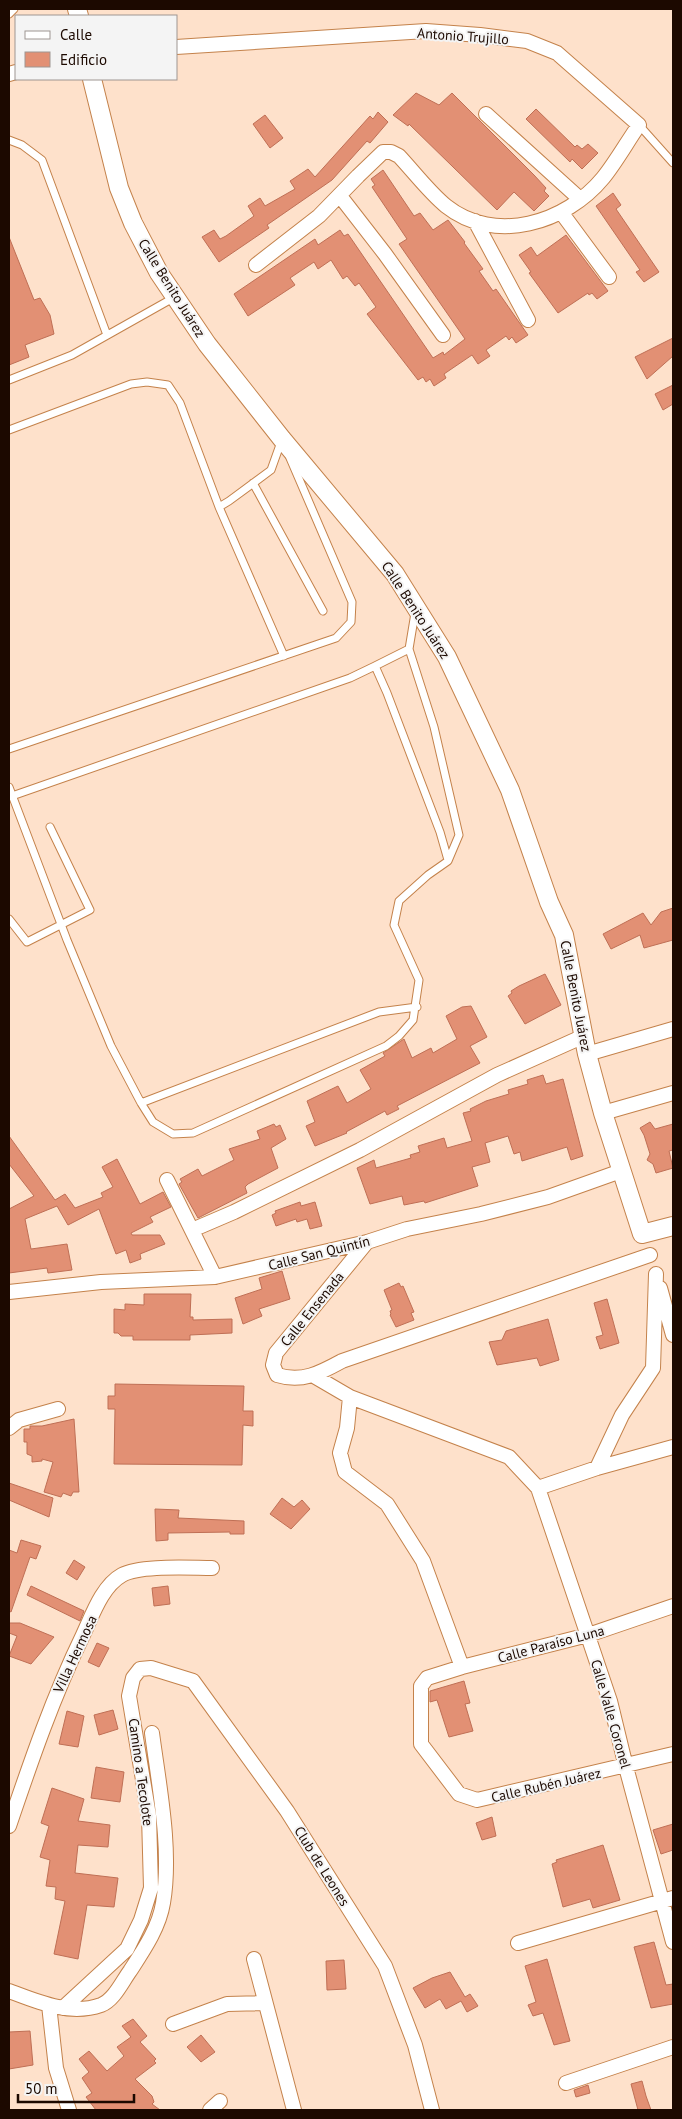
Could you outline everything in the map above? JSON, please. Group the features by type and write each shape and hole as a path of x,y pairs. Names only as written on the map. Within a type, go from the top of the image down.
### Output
{"street":[{"name":"Antonio Trujillo","path":"178,47 426,32 480,34 527,41 557,53 639,125"},
{"name":"Calle Benito Juárez","path":"92,80 119,188 132,223 159,273 207,344 282,439 395,574 447,657 510,790 546,894 564,935 587,1054 603,1113 642,1234"},
{"path":"486,114 580,199"},
{"path":"256,265 320,216 383,152 390,152 399,156 447,206 475,221 492,226 518,227 540,222 561,212 580,199 602,179 639,125"},
{"path":"340,196 385,254 443,335"},
{"path":"561,212 609,277"},
{"path":"475,221 528,320"},
{"path":"587,1054 673,1029"},
{"path":"192,1230 234,1212 360,1150 497,1075 584,1036"},
{"path":"603,1113 673,1093"},
{"name":"Calle San Quintín","path":"9,1292 101,1282 215,1277 367,1242 407,1229 481,1214 548,1197 621,1171"},
{"path":"167,1180 215,1277"},
{"path":"673,1226 642,1234 656,1274 673,1335"},
{"name":"Calle Ensenada","path":"314,1376 290,1379 277,1375 273,1365 276,1353 367,1242"},
{"path":"314,1376 342,1361 650,1255"},
{"path":"597,1468 622,1415 653,1368 656,1274"},
{"path":"314,1376 350,1397 509,1457 538,1488 597,1468 673,1447"},
{"path":"350,1397 346,1428 340,1453 345,1472 387,1504 423,1561 462,1667"},
{"path":"9,1428 19,1420 58,1409"},
{"name":"Calle Valle Coronel","path":"538,1488 610,1701 626,1767 668,1899 673,1942"},
{"name":"Villa Hermosa","path":"9,1826 43,1725 97,1605 111,1584 121,1576 135,1570 212,1568"},
{"name":"Calle Paraíso Luna","path":"477,1800 458,1794 421,1744 422,1686 427,1678 462,1667 588,1635 673,1606"},
{"name":"Camino a Tecolote","path":"63,2008 127,1949 151,1888 149,1816 129,1696 132,1678 140,1670 151,1668"},
{"name":"Club de Leones","path":"151,1668 193,1681 292,1819 385,1966 415,2044 432,2110"},
{"path":"9,1992 63,2008 87,2008 103,2004 115,1994 144,1949 163,1904 166,1873 163,1810 152,1733"},
{"name":"Calle Rubén Juárez","path":"477,1800 626,1767 673,1754"},
{"path":"518,1943 668,1899"},
{"path":"254,1959 264,2003 294,2110"},
{"path":"174,2024 227,2004 264,2003"},
{"path":"49,2005 56,2068 69,2110"},
{"path":"566,2083 673,2047"}],"lane":[{"path":"9,14 14,9"},
{"name":"Antonio Trujillo","path":"639,125 673,163"},
{"path":"9,140 22,145 42,160 107,335"},
{"path":"9,380 72,355 175,297"},
{"path":"9,430 131,384 147,382 168,384 180,403 219,507 284,656"},
{"path":"219,507 271,470 282,439"},
{"path":"9,749 336,638 351,622 352,602 282,439"},
{"path":"253,483 323,611"},
{"path":"9,787 111,1046 141,1103 153,1122 173,1134 193,1133 386,1046 399,1036 414,1020 419,980 394,925 398,901 428,875 448,861 458,835 434,727 409,649 416,607"},
{"path":"12,796 350,678 409,649"},
{"path":"375,666 388,693 440,832 448,861"},
{"path":"9,919 27,942 61,923 90,910 50,827"},
{"path":"141,1103 379,1012 417,1007"}],"building":[{"path":"416,93 439,105 452,93 534,175 546,188 544,191 549,196 534,211 514,192 497,210 409,124 408,126 393,115"},
{"path":"536,109 575,147 577,145 582,149 588,144 598,153 582,169 572,159 570,162 526,119"},
{"path":"378,112 388,122 370,143 367,141 332,180 267,225 269,228 219,262 202,237 214,230 220,239 226,236 254,216 248,206 260,198 265,206 295,189 290,181 308,169 315,177 370,116 373,119"},
{"path":"265,115 283,138 270,148 253,124"},
{"path":"383,170 414,216 420,213 433,230 448,220 483,269 479,271 493,291 496,289 528,335 516,343 512,337 509,340 506,336 486,350 490,356 478,364 472,355 444,374 446,378 434,386 430,379 426,382 423,377 418,380 367,314 376,307 359,283 355,286 347,276 343,279 331,260 318,269 314,262 290,278 295,285 248,316 234,294 315,239 318,245 340,230 344,236 348,234 433,358 443,352 444,355 465,339 399,244 407,239 372,187 375,185 371,179"},
{"path":"613,193 621,205 616,209 659,272 644,282 636,272 640,270 596,206"},
{"path":"566,235 608,291 597,299 592,293 589,295 588,293 558,313 529,273 531,272 519,255 531,247 537,256"},
{"path":"9,237 34,300 40,298 50,315 54,334 25,345 29,357 9,365"},
{"path":"673,338 673,356 647,379 635,357"},
{"path":"673,385 673,404 663,410 655,394"},
{"path":"673,908 673,940 644,948 640,935 611,949 603,934 643,913 651,925 661,912"},
{"path":"545,974 561,1005 525,1024 508,996 512,993 511,991 519,986"},
{"path":"471,1006 487,1037 470,1046 480,1063 397,1106 399,1109 387,1115 385,1111 347,1133 315,1146 306,1126 315,1122 307,1101 338,1086 347,1103 371,1089 360,1070 385,1056 383,1053 404,1039 412,1058 431,1048 433,1053 457,1039 446,1016 462,1007"},
{"path":"543,1075 546,1084 563,1079 583,1156 571,1160 567,1147 522,1161 520,1152 514,1154 508,1136 485,1143 490,1162 472,1167 478,1186 425,1203 424,1201 404,1205 402,1196 370,1204 357,1168 374,1160 376,1168 411,1158 410,1155 420,1152 418,1146 444,1138 447,1148 472,1141 463,1113 471,1111 470,1109 486,1101 509,1094 508,1090 528,1084 527,1080"},
{"path":"650,1122 655,1129 673,1124 673,1150 669,1151 673,1168 656,1173 653,1164 647,1160 650,1154 640,1128"},
{"path":"274,1124 276,1127 280,1125 286,1139 271,1148 278,1168 248,1184 245,1187 247,1193 198,1218 179,1184 182,1182 180,1179 198,1169 202,1176 234,1160 229,1149 260,1139 257,1131"},
{"path":"9,1136 55,1200 65,1194 75,1208 103,1197 101,1193 113,1187 102,1167 117,1159 140,1204 163,1192 171,1207 150,1217 153,1222 131,1233 132,1235 160,1235 165,1244 140,1254 141,1259 130,1263 126,1250 116,1254 99,1209 68,1225 57,1206 25,1219 31,1249 67,1244 72,1270 48,1273 47,1268 9,1273 9,1209 34,1196 9,1164"},
{"path":"300,1202 301,1206 315,1202 322,1226 310,1229 307,1219 297,1222 296,1219 276,1226 272,1215 276,1213 275,1211"},
{"path":"282,1271 290,1299 259,1309 262,1316 243,1324 235,1298 262,1289 259,1278"},
{"path":"399,1283 401,1287 403,1286 414,1312 411,1313 414,1320 396,1327 390,1315 392,1310 384,1290"},
{"path":"144,1294 191,1294 190,1317 193,1317 193,1320 232,1319 232,1333 190,1335 190,1340 133,1340 133,1336 121,1336 118,1333 114,1333 114,1309 125,1310 125,1304 144,1305"},
{"path":"607,1299 619,1343 600,1349 596,1337 603,1335 594,1303"},
{"path":"548,1319 559,1360 540,1366 537,1358 497,1365 489,1342 502,1340 506,1331"},
{"path":"115,1384 244,1386 243,1411 253,1411 253,1426 243,1425 242,1465 114,1464 115,1409 108,1409 108,1396 115,1396"},
{"path":"74,1419 79,1492 73,1492 71,1496 63,1493 61,1497 44,1492 53,1462 42,1459 42,1461 32,1462 32,1456 27,1454 27,1442 24,1442 24,1429 30,1429 30,1426 42,1426"},
{"path":"9,1483 53,1498 49,1517 9,1500"},
{"path":"282,1498 294,1507 302,1500 310,1509 291,1529 270,1514"},
{"path":"155,1509 179,1510 178,1518 244,1521 244,1534 230,1534 230,1532 168,1533 168,1540 156,1541"},
{"path":"21,1540 41,1546 36,1559 30,1557 11,1612 9,1611 9,1550 17,1553"},
{"path":"74,1560 85,1567 77,1580 66,1573"},
{"path":"31,1586 84,1611 80,1621 27,1595"},
{"path":"168,1586 170,1604 154,1606 152,1588"},
{"path":"9,1623 20,1623 54,1637 31,1664 9,1656 17,1636 9,1633"},
{"path":"97,1643 109,1648 99,1667 88,1662"},
{"path":"464,1681 470,1703 465,1704 473,1731 449,1737 437,1700 430,1702 430,1691"},
{"path":"113,1710 118,1729 99,1735 94,1715"},
{"path":"67,1711 84,1716 78,1747 59,1744"},
{"path":"96,1767 124,1772 120,1802 91,1798"},
{"path":"52,1788 84,1799 78,1821 110,1825 108,1847 78,1845 75,1873 118,1878 114,1907 87,1905 78,1959 54,1954 65,1901 55,1899 56,1887 46,1886 50,1860 40,1857 49,1826 41,1823"},
{"path":"492,1817 496,1836 482,1840 476,1823"},
{"path":"673,1824 673,1850 661,1854 653,1830"},
{"path":"603,1845 620,1900 593,1908 590,1899 563,1907 552,1864 557,1862 556,1860"},
{"path":"654,1942 666,1985 673,1984 673,2004 651,2008 634,1947"},
{"path":"547,1959 570,2041 554,2045 543,2013 533,2016 528,2005 536,2002 525,1966"},
{"path":"344,1960 346,1989 327,1990 326,1961"},
{"path":"450,1972 465,1997 470,1994 478,2006 467,2012 461,2001 446,2009 440,1999 425,2008 413,1988 432,1978"},
{"path":"133,2019 147,2036 140,2042 156,2059 154,2061 156,2063 135,2079 152,2096 154,2102 152,2104 160,2110 96,2110 86,2097 92,2093 82,2078 89,2072 79,2059 89,2051 107,2071 124,2056 117,2047 131,2037 122,2026"},
{"path":"30,2031 33,2065 9,2069 9,2032"},
{"path":"201,2035 215,2052 201,2062 187,2047"},
{"path":"642,2081 651,2110 638,2110 631,2084"},
{"path":"588,2085 590,2093 576,2097 574,2090"}]}
